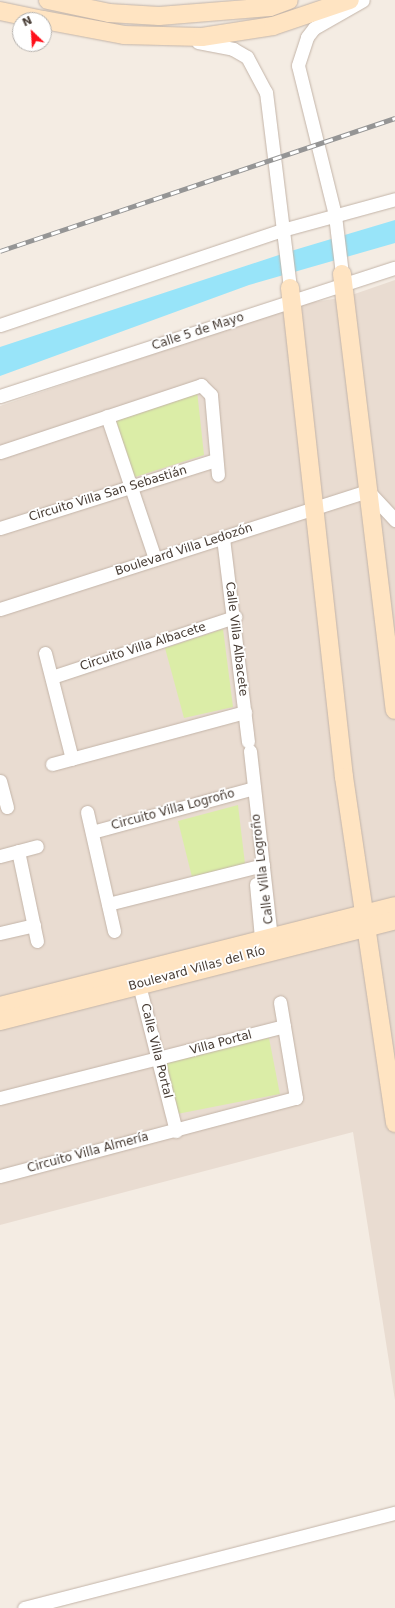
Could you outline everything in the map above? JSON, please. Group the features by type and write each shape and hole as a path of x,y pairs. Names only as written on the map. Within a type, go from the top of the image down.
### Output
{"street":[{"path":"48,0 130,15 270,7 289,0"},
{"path":"168,38 235,34 273,26 350,0"},
{"path":"363,0 314,28 306,37 298,64 335,218 395,710"},
{"path":"270,7 273,26"},
{"path":"0,11 12,13"},
{"path":"52,22 102,32 168,38 233,48 247,57 257,70 266,92 290,295 312,507 344,777 395,1123"},
{"path":"0,325 282,230 335,218 395,199"},
{"name":"Calle 5 de Mayo","path":"0,396 290,295 395,268"},
{"path":"0,452 199,385 205,387 211,395 218,475"},
{"path":"107,416 155,559"},
{"name":"Circuito Villa San Sebastián","path":"0,528 216,460"},
{"path":"368,491 395,520"},
{"name":"Boulevard Villa Ledozón","path":"0,609 223,538 312,507 368,491"},
{"name":"Calle Villa Albacete","path":"223,538 235,617 254,788"},
{"name":"Circuito Villa Albacete","path":"52,677 235,617"},
{"path":"45,653 72,759"},
{"path":"52,764 245,712"},
{"path":"0,781 7,807"},
{"name":"Circuito Villa Logroño","path":"92,832 254,788"},
{"name":"Calle Villa Logroño","path":"254,788 259,866 267,944"},
{"path":"87,812 114,931"},
{"path":"0,856 37,846"},
{"path":"18,851 37,941"},
{"path":"108,904 259,866"},
{"name":"Boulevard Villas del Río","path":"0,1021 137,978 365,919 395,906"},
{"name":"Boulevard Villas del Río","path":"365,919 395,920"},
{"path":"0,933 34,925"},
{"name":"Boulevard Villas del Río","path":"0,1006 137,978"},
{"name":"Calle Villa Portal","path":"137,978 176,1130"},
{"path":"176,1130 296,1098 280,1002"},
{"name":"Villa Portal","path":"158,1059 284,1026"},
{"path":"0,1098 158,1059"},
{"name":"Circuito Villa Almería","path":"0,1176 176,1130"},
{"path":"24,1608 395,1513"}],"shaded area":[{"path":"395,280 395,1400 353,1132 0,1225 0,406 301,304 346,297"}],"green space":[{"path":"197,391 204,455 132,478 112,420"},
{"path":"223,629 233,707 184,718 165,648"},
{"path":"238,805 245,864 192,877 178,821"},
{"path":"269,1038 280,1094 172,1115 161,1059"}],"water":[{"path":"395,220 395,243 249,285 0,376 0,347 291,251"}],"railway":[{"path":"0,251 395,118"}]}
